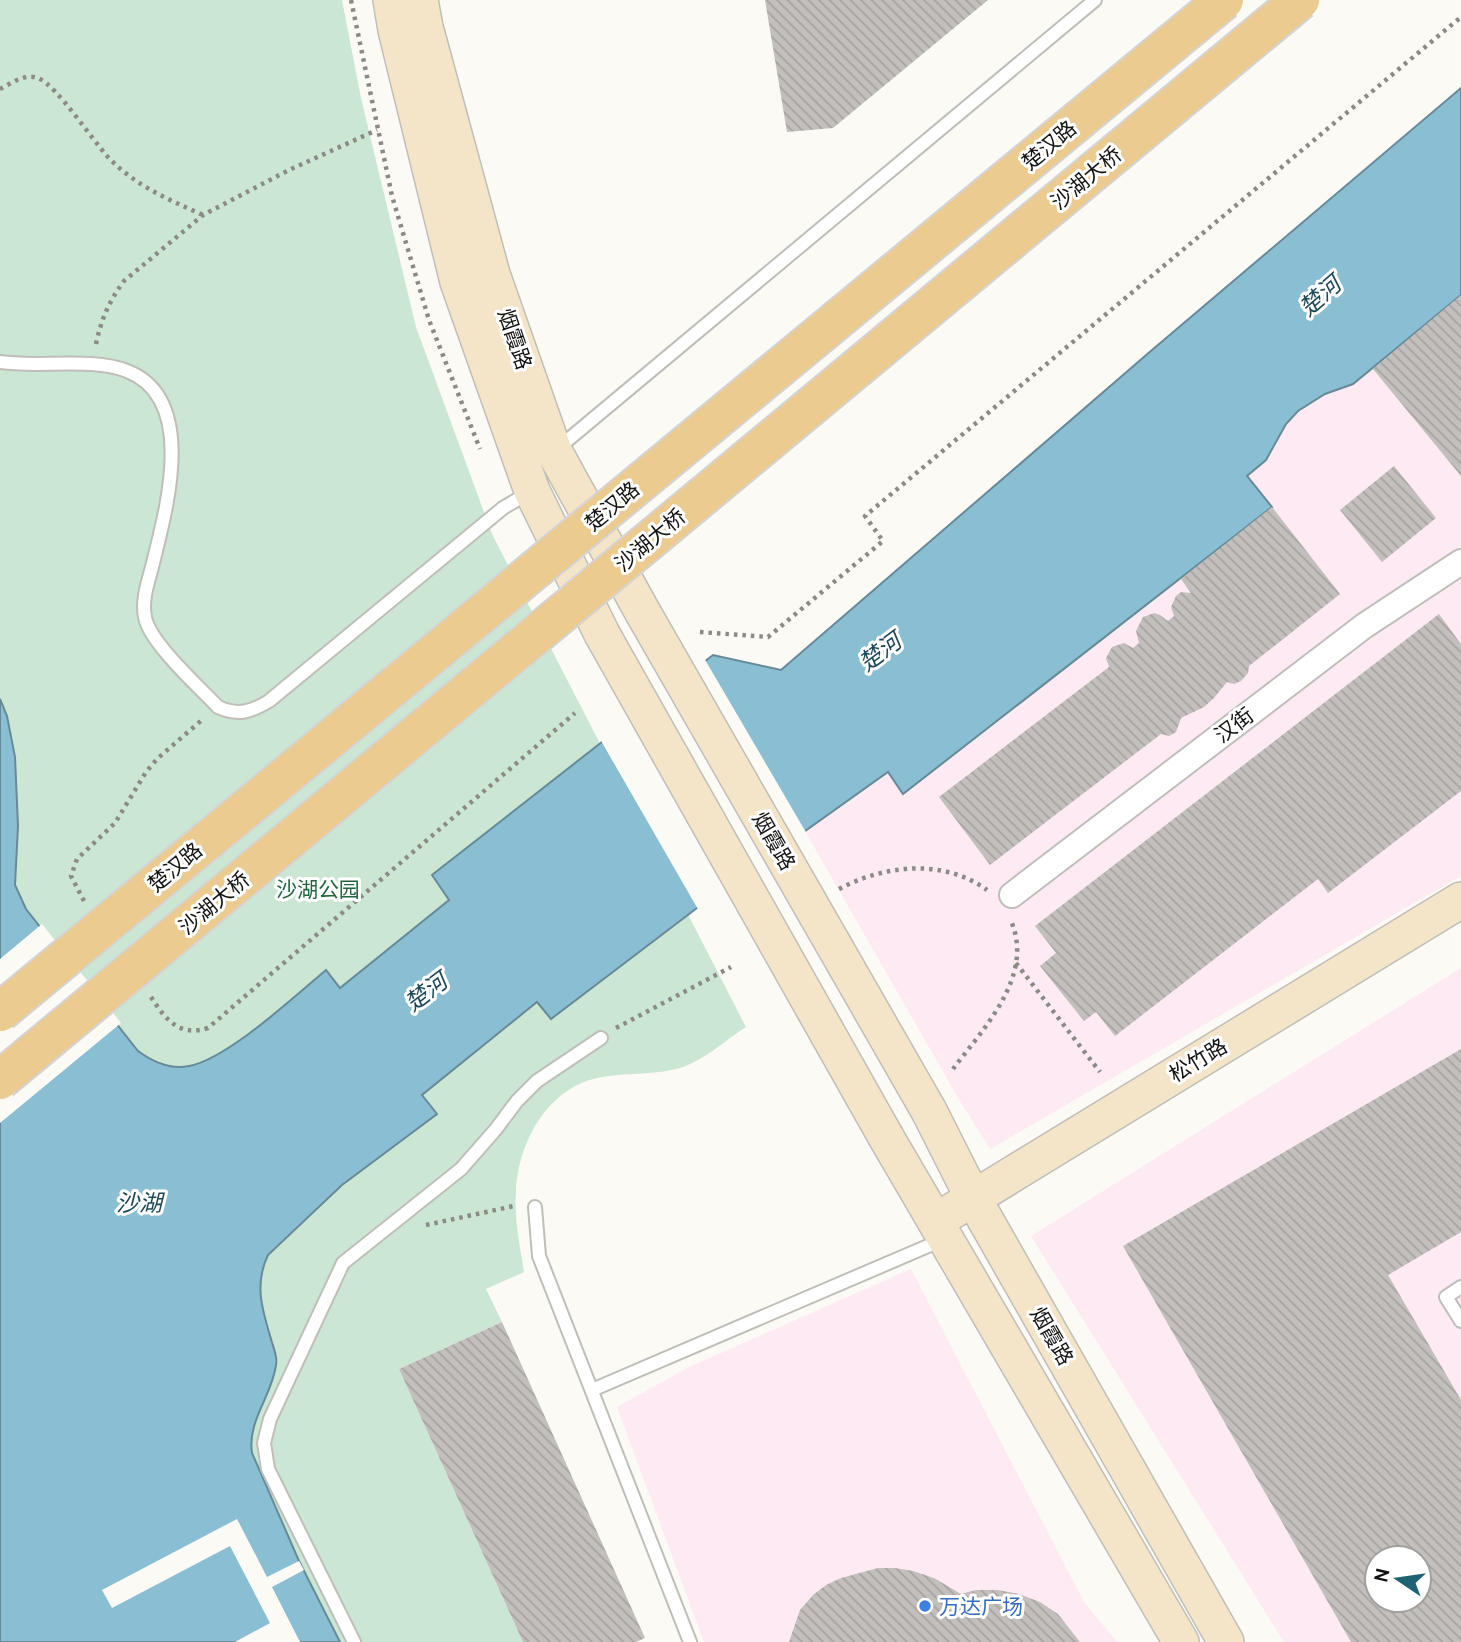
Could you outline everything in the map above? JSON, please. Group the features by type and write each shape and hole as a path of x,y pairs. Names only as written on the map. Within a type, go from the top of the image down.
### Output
{"main road":[{"name":"烟霞路","path":"391,0 458,282 532,491 602,634 886,1137 1181,1642"},
{"name":"烟霞路","path":"420,0 492,274 554,452 642,611 929,1111 973,1198 1226,1642"},
{"name":"楚汉路","path":"0,1012 1224,0"},
{"name":"沙湖大桥","path":"0,1080 1300,0"},
{"name":"松竹路","path":"942,1230 973,1198 1461,900"}],"street":[{"name":"汉街","path":"1005,903 1364,626 1459,567"}],"lane":[{"path":"554,452 1095,0"},
{"path":"0,362 91,365 127,371 142,379 162,403 169,424 172,468 145,595 145,619 154,637 218,707 226,711 243,713 269,701 503,508 532,491"},
{"path":"354,1642 268,1469 264,1443 270,1419 343,1263 461,1169 537,1081 601,1038"},
{"path":"535,1207 539,1256 690,1642"},
{"path":"592,1390 942,1230"},
{"path":"1461,1287 1446,1297 1461,1321"}],"path":[{"path":"700,632 768,637 883,541 865,516 1461,17"},
{"path":"0,89 23,77 40,79 52,88 125,173 151,192 203,215"},
{"path":"91,365 104,313 113,295 124,281 203,215 289,170 377,130"},
{"path":"839,890 855,881 882,872 926,869 967,878 1005,903 1015,937 1016,963 1013,975 1002,1000 953,1069"},
{"path":"1016,963 1100,1072"},
{"path":"601,1038 630,1019 731,967"},
{"path":"400,1218 421,1227 511,1206 535,1207"}],"shaded area":[{"path":"1461,295 1461,876 990,1149 805,831 888,771 903,793 1271,507 1247,476 1266,460 1286,424 1309,402 1353,384"},
{"path":"1461,968 1461,1642 1284,1642 1031,1236"},
{"path":"911,1269 1084,1602 1117,1642 704,1642 617,1407 689,1367"}],"green space":[{"name":"沙湖公园","path":"0,0 342,0 361,98 416,327 492,534 746,1027 691,1064 662,1072 597,1078 579,1084 550,1106 529,1137 518,1173 516,1212 524,1272 486,1289 502,1322 399,1369 523,1642 0,1642"}],"water":[{"path":"1461,88 1461,295 1353,384 1325,394 1298,411 1286,424 1266,460 1247,476 1272,507 903,794 888,772 697,908 551,1019 537,1002 422,1095 437,1114 342,1185 268,1255 260,1286 276,1362 274,1376 253,1430 252,1453 299,1561 340,1642 0,1642 0,699 7,716 15,757 18,826 15,885 26,909 138,1051 168,1066 182,1067 204,1061 260,1026 326,970 340,988 449,900 432,875 713,655 781,670"}],"pier":[{"path":"704,658 807,834 699,911 600,739"},
{"path":"42,924 121,1023 0,1123 0,959"},
{"path":"237,1519 267,1577 299,1561 304,1570 272,1587 300,1642 235,1642 270,1623 230,1546 112,1608 102,1590"}],"building":[{"path":"765,0 988,0 833,128 787,132"},
{"path":"1461,295 1461,476 1373,369"},
{"path":"1394,466 1436,518 1382,562 1340,510"},
{"path":"1272,507 1340,594 1249,666 1248,673 1241,681 1234,684 1227,682 1204,707 1181,718 1176,732 1169,736 1161,734 990,865 939,797 1109,667 1106,658 1112,647 1124,643 1133,648 1139,643 1136,631 1143,617 1154,613 1168,621 1174,616 1171,607 1176,596 1181,592 1191,593 1181,579"},
{"path":"1439,614 1461,644 1461,791 1328,893 1318,879 1115,1036 1096,1012 1084,1021 1040,966 1056,953 1035,926"},
{"path":"1461,1049 1461,1232 1388,1275 1461,1400 1461,1642 1351,1642 1123,1246"},
{"path":"502,1322 645,1638 636,1642 523,1642 399,1369"},
{"name":"万达广场","path":"878,1568 913,1571 934,1578 961,1594 976,1590 998,1590 1019,1594 1040,1602 1058,1614 1080,1642 789,1642 800,1610 813,1595 841,1578"}],"place":[{"name":"万达广场","path":"925,1606"}],"water label":[{"name":"楚河","path":"1320,296"},
{"name":"楚河","path":"880,652"},
{"name":"楚河","path":"426,992"},
{"name":"沙湖","path":"139,1203"}]}
